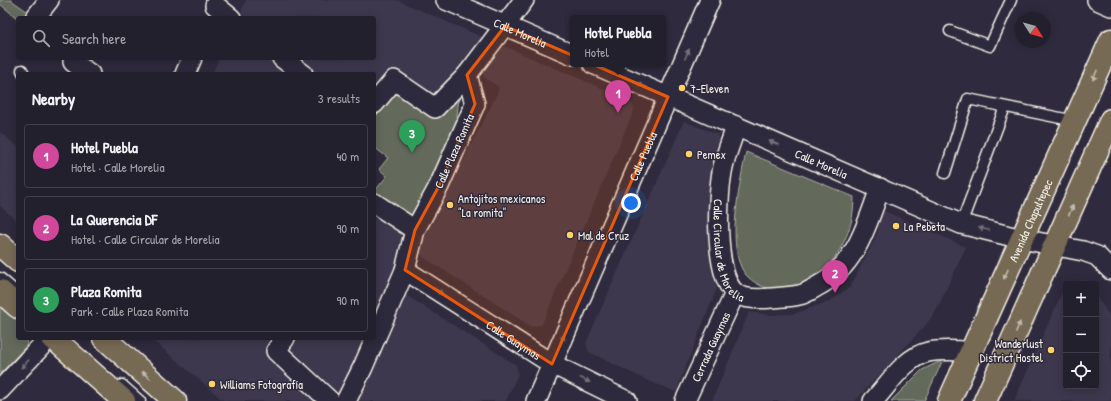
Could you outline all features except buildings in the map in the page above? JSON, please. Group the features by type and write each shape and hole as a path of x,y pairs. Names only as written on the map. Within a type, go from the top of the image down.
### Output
{"main road":[{"name":"Avenida Chapultepec","path":"949,401 1111,40"},
{"path":"985,401 1111,120"},
{"path":"0,245 16,259"},
{"path":"0,291 16,305"},
{"path":"54,340 124,401"},
{"path":"106,340 175,401"}],"street":[{"path":"37,16 49,0"},
{"name":"Calle Morelia","path":"446,0 570,54"},
{"path":"376,102 394,80 435,108 467,75 524,0"},
{"name":"Calle Puebla","path":"536,401 710,0"},
{"path":"1097,0 1111,6"},
{"path":"214,8 228,16"},
{"path":"186,72 191,60"},
{"path":"285,60 300,72"},
{"path":"73,62 87,72"},
{"name":"Calle Morelia","path":"600,67 961,224 1022,239 1083,250 1097,256 1111,270"},
{"name":"Calle Plaza Romita","path":"376,337 405,270 416,230 442,179 475,104 467,75"},
{"name":"Calle Circular de Morelia","path":"736,126 723,167 720,198 719,237 722,265 726,280 735,293 755,298 800,295 829,281 852,257 867,228 880,188"},
{"path":"376,207 416,230"},
{"name":"Calle Guaymas","path":"405,270 552,364 627,401"},
{"name":"Cerrada Guaymas","path":"685,401 735,293"},
{"path":"0,390 47,340"},
{"name":"Calle Plaza Romita","path":"346,401 375,340"},
{"path":"280,345 330,401"},
{"path":"873,401 907,363 918,356 928,352 971,351"}],"lane":[{"path":"950,31 990,46 1011,0"},
{"path":"945,173 968,99 1075,121"},
{"path":"961,224 1005,107"},
{"path":"0,278 16,291"},
{"path":"116,380 140,401"}],"highlighted area":[{"path":"505,26 668,97 552,364 405,270 415,230 439,186 475,104 467,75"}],"shaded area":[{"path":"246,0 397,0 482,37 435,104 376,100 376,72 314,72 299,60 376,60 376,16 239,16"},
{"path":"499,44 631,101 634,110 542,324 532,327 423,257 420,253 420,247 497,94 499,87 485,78 481,70"},
{"path":"218,60 274,60 288,72 213,72"},
{"path":"684,121 719,135 708,194 707,217 708,246 717,288 676,392 646,380 589,352 586,343"},
{"path":"0,132 16,145 16,220 0,206"},
{"path":"880,209 966,247 936,311 925,326 855,401 712,401 749,312 770,315 793,314 830,301 850,287 878,231"},
{"path":"380,212 412,234 376,315 376,217"},
{"path":"1063,290 1063,389 1099,389 1099,300 1111,318 1111,401 1014,401"},
{"path":"406,295 516,365 518,374 506,401 354,401 383,349"},
{"path":"152,340 281,340 322,401 224,401"},
{"path":"290,340 364,340 339,395 288,351 288,343"}],"green space":[{"path":"0,0 11,0 31,14 30,16 16,16 16,17 0,4"},
{"path":"393,84 435,113 459,99 456,123 411,223 376,197 376,190 387,176 379,169 388,158 376,149 376,106"},
{"path":"746,152 854,197 852,219 842,246 834,259 824,270 813,280 800,287 786,290 767,288 750,279 742,269 735,243 735,227 738,195"},
{"path":"0,300 16,314 16,340 26,340 27,345 0,374"},
{"path":"943,360 924,401 891,401 922,370"}],"place":[{"name":"7-Eleven","path":"682,88"},
{"name":"Hotel Puebla","path":"618,113"},
{"name":"Plaza Romita","path":"412,153"},
{"name":"Pemex","path":"689,154"},
{"name":"Antojitos mexicanos \"La romita\"","path":"450,205"},
{"name":"La Pebeta","path":"896,226"},
{"name":"Mal de Cruz","path":"570,235"},
{"name":"La Querencia DF","path":"835,293"},
{"name":"Wanderlust District Hostel","path":"1051,350"},
{"name":"Williams Fotografía","path":"212,384"}]}
